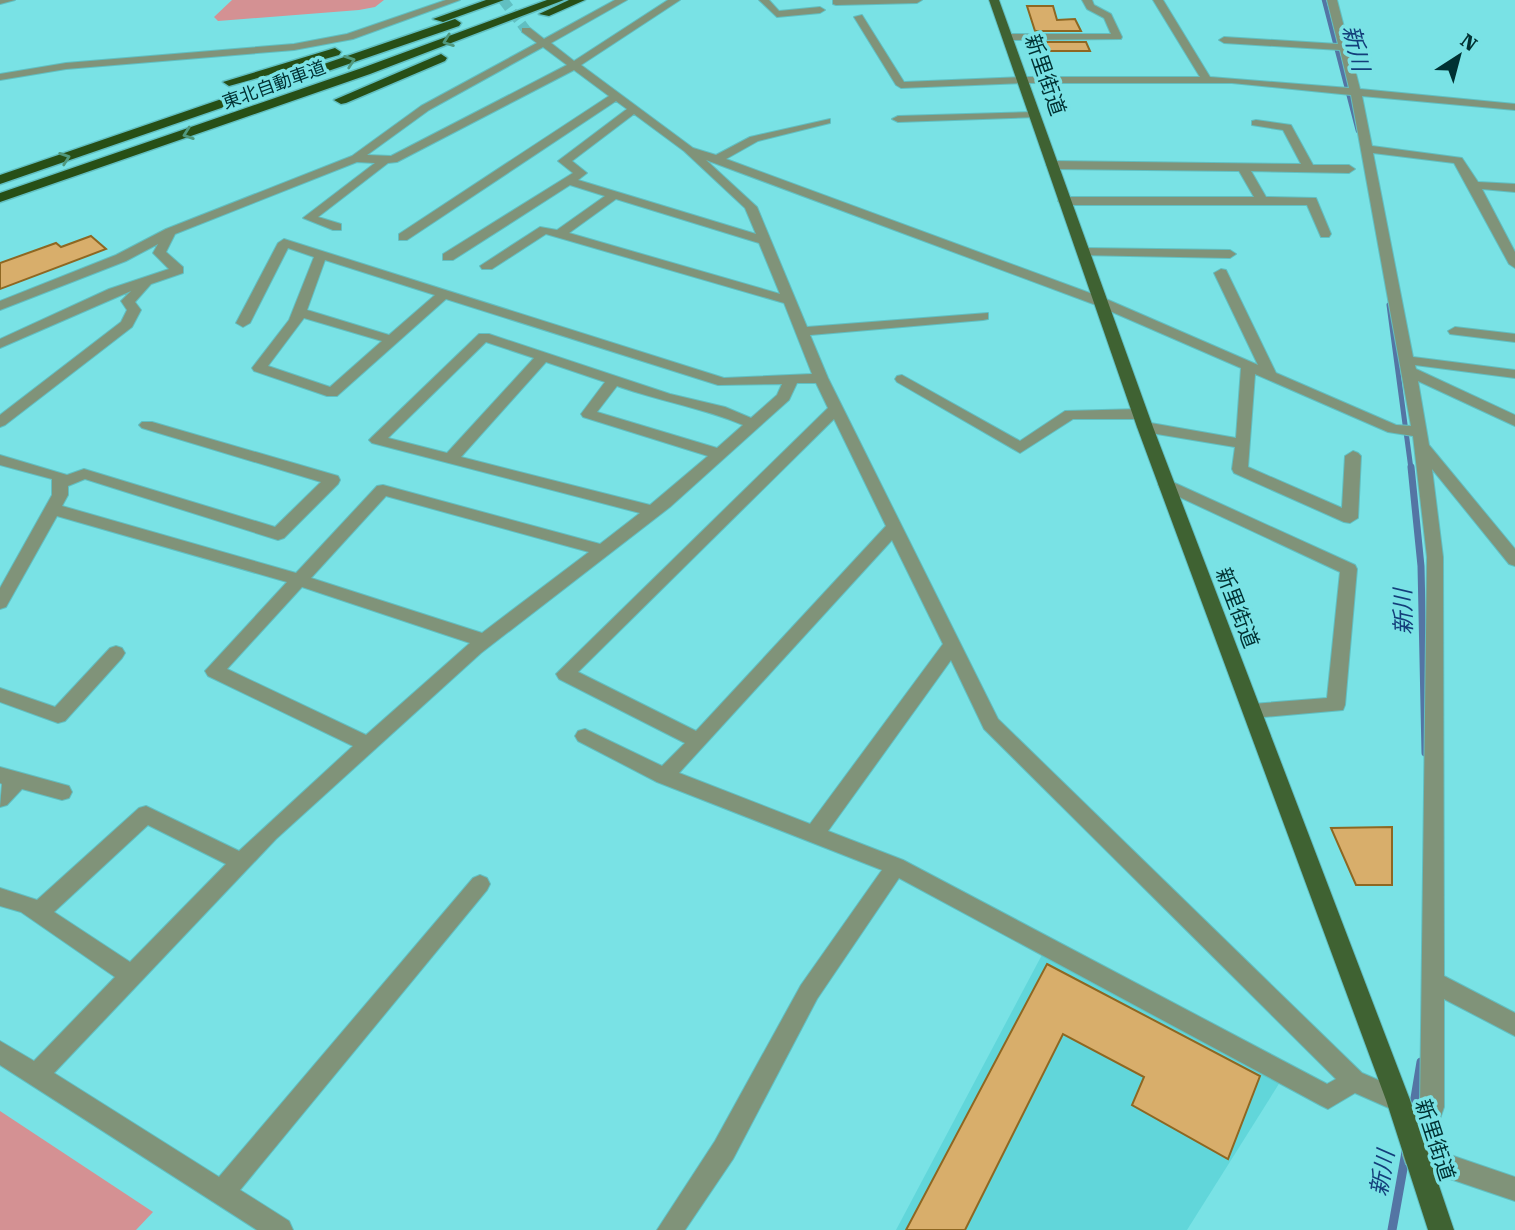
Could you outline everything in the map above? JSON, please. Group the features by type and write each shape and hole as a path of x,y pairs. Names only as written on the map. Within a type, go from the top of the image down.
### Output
{"highway":[{"path":"229,82 384,37 498,0"},
{"name":"東北自動車道","path":"0,180 323,70 518,0"},
{"name":"東北自動車道","path":"0,198 328,85 558,0"},
{"path":"341,100 579,0"}],"main road":[{"name":"新里街道","path":"994,0 1142,421 1398,1101 1440,1230"}],"street":[{"path":"0,1 10,0"},
{"path":"0,77 66,66 294,47 349,37 455,0"},
{"path":"0,306 121,258 170,232 356,158 425,108 622,0"},
{"path":"356,158 383,162 393,160 573,66 675,0"},
{"path":"764,0 777,14 820,10"},
{"path":"836,2 916,0"},
{"path":"1008,37 1117,37 1108,16 1090,7 1087,0"},
{"path":"1158,0 1207,80"},
{"path":"1332,0 1344,47 1347,92 1367,149 1408,366 1435,557 1432,1107 1415,1155 1515,1189"},
{"path":"859,17 901,85 1022,80 1207,80 1270,83 1515,107"},
{"path":"526,30 688,149 751,207 821,378 991,724 1354,1081 1398,1101"},
{"path":"1224,40 1344,47"},
{"path":"403,237 617,96"},
{"path":"448,257 581,173 564,161 634,109"},
{"path":"898,120 1034,115"},
{"path":"718,159 754,139 826,121"},
{"path":"1256,123 1287,127 1309,169"},
{"path":"688,149 1101,302 1420,439 1515,560"},
{"path":"1367,149 1458,160 1515,264"},
{"path":"337,228 309,218 383,162"},
{"path":"1052,165 1349,169"},
{"path":"1243,168 1262,201"},
{"path":"568,181 766,241"},
{"path":"1474,185 1515,188"},
{"path":"559,234 614,195"},
{"path":"1064,201 1312,201 1325,234"},
{"path":"487,266 544,230 790,301"},
{"path":"0,344 114,292 178,270 159,253 170,232"},
{"path":"243,323 284,243 723,382 821,378"},
{"path":"1084,252 1230,254"},
{"path":"321,255 296,321 259,368 332,393 445,293"},
{"path":"1221,273 1271,377"},
{"path":"0,422 127,324 134,310 128,300 145,283"},
{"path":"299,312 392,340"},
{"path":"803,331 984,316"},
{"path":"1455,331 1515,338"},
{"path":"652,511 377,440 484,337 666,398 720,410 753,424"},
{"path":"450,459 543,357"},
{"path":"1408,366 1515,374"},
{"path":"1408,366 1515,421"},
{"path":"1248,367 1240,469 1350,517 1353,456"},
{"path":"36,1075 269,833 485,641 652,511 719,454 784,397 791,379"},
{"path":"902,379 1020,447 1070,415 1142,421 1243,444"},
{"path":"614,381 588,414 719,454"},
{"path":"699,741 565,674 836,408"},
{"path":"60,483 84,474 278,534 332,480 147,425"},
{"path":"0,460 60,476 60,495 5,584 0,603"},
{"path":"1166,484 1349,569 1336,705 1252,711"},
{"path":"368,744 214,671 383,490 601,550"},
{"path":"52,509 299,580 485,641"},
{"path":"664,776 895,526"},
{"path":"813,835 953,643"},
{"path":"0,695 58,716 116,653"},
{"path":"585,736 664,776 896,866 1328,1097 1354,1081"},
{"path":"0,799 9,778 62,792"},
{"path":"38,913 146,814 241,862"},
{"path":"670,1230 724,1150 809,992 896,866"},
{"path":"221,1193 480,884"},
{"path":"0,897 27,905 132,976"},
{"path":"1433,982 1515,1025"},
{"path":"0,1052 280,1230"}],"shaded area":[{"path":"232,0 384,0 375,7 359,10 218,21 214,17"},
{"path":"1044,951 1282,1079 1187,1230 896,1230"},
{"path":"0,1111 153,1212 136,1230 0,1230"}],"building":[{"path":"1027,6 1053,6 1057,20 1075,19 1081,31 1035,31"},
{"path":"1039,42 1086,42 1090,51 1041,51"},
{"path":"91,236 106,249 0,289 0,263 56,243 61,247"},
{"path":"1392,827 1392,885 1356,885 1331,828"},
{"path":"1047,964 1260,1076 1228,1159 1132,1105 1144,1077 1063,1034 965,1230 906,1230"}],"waterway":[{"name":"新川","path":"1324,0 1358,131"},
{"name":"新川","path":"1389,305 1411,469"},
{"name":"新川","path":"1411,467 1421,566 1425,753"},
{"name":"新川","path":"1412,1116 1421,1062"},
{"name":"新川","path":"1392,1230 1406,1152"}],"tunnel":[{"path":"503,0 526,30"}]}
